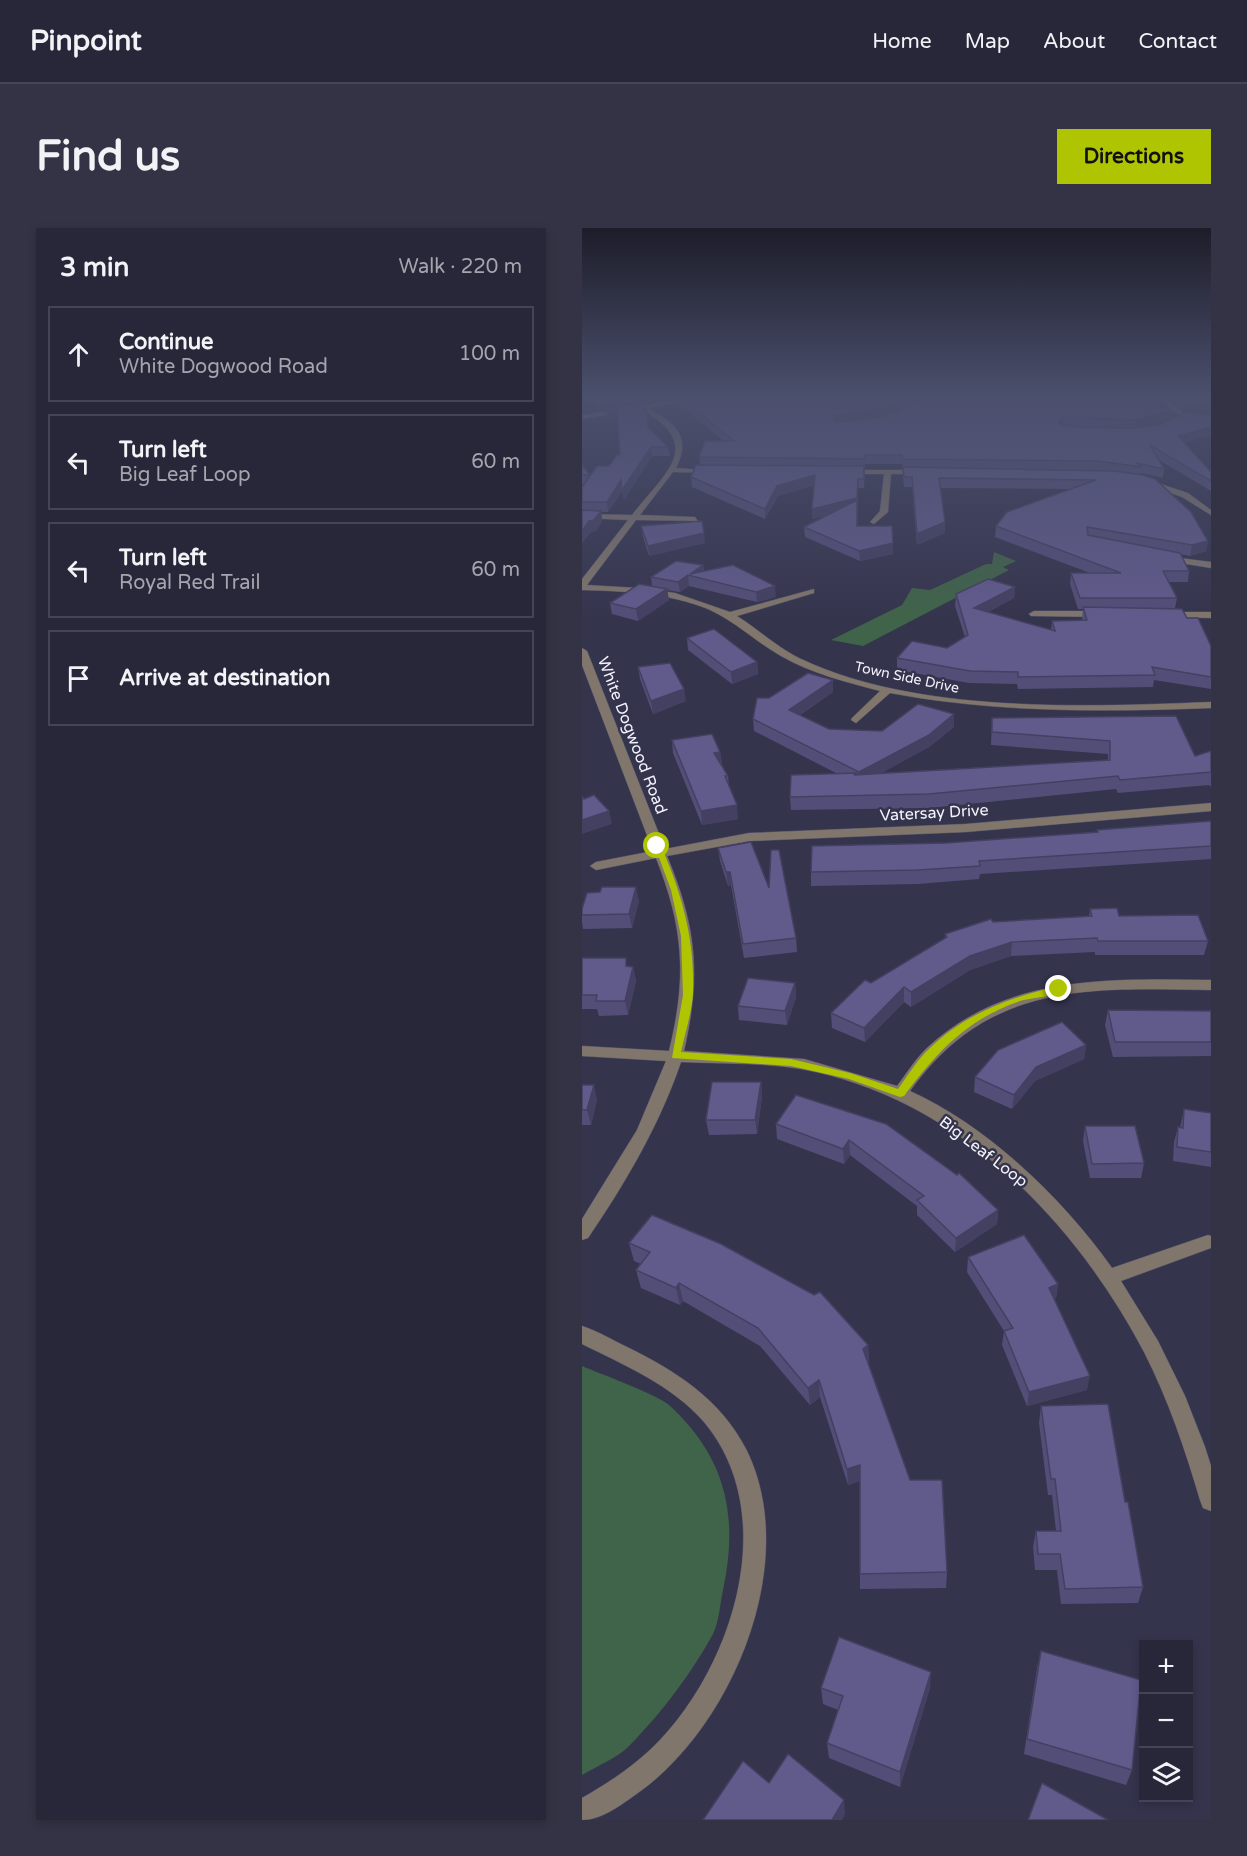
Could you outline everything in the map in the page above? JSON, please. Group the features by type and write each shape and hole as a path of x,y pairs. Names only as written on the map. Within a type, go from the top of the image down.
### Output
{"street":[{"path":"582,586 668,472"},
{"path":"874,522 884,512 888,472"},
{"path":"1134,478 1180,492 1211,513"},
{"path":"582,516 695,519"},
{"path":"1158,557 1211,565"},
{"name":"Town Side Drive","path":"582,586 627,589 672,596 728,616 795,659 836,676 887,690 953,701 1013,707 1211,705"},
{"path":"728,616 811,591"},
{"path":"1034,614 1117,615"},
{"path":"1152,615 1211,615"},
{"name":"White Dogwood Road","path":"582,651 675,890 686,936 689,970 688,995 675,1055 650,1121 630,1159 582,1233"},
{"path":"856,720 887,690"},
{"name":"Vatersay Drive","path":"596,866 749,837 966,828 1211,807"},
{"path":"900,1093 932,1051 951,1034 987,1012 1016,999 1059,989 1089,986 1211,986"},
{"name":"Big Leaf Loop","path":"582,1052 675,1055 791,1063 850,1076 900,1093 964,1131 1008,1165 1057,1213 1110,1277 1148,1336 1170,1381 1193,1439 1211,1500"},
{"path":"1110,1277 1208,1242"},
{"path":"582,1335 687,1392 712,1416 733,1445 745,1474 753,1511 755,1551 752,1586 744,1619 731,1654 704,1703 669,1749 633,1780 582,1812"}],"green space":[{"path":"994,552 1016,561 1003,567 1009,570 863,646 831,640 902,605 912,588 930,590 986,564 992,564"},
{"path":"582,1366 662,1400 688,1425 704,1445 715,1467 728,1513 729,1537 728,1563 718,1618 713,1634 695,1664 674,1694 628,1747 582,1775"}],"building":[{"path":"593,472 634,472 622,490 621,480 607,502 582,502 582,487"},
{"path":"693,472 864,472 864,479 858,479 857,498 812,509 815,475 777,486 765,509 691,477"},
{"path":"904,472 1123,472 1143,475 1155,479 1191,512 1208,541 1192,545 1087,527 1088,535 1180,553 1189,571 1163,571 1177,598 1080,598 1071,573 1121,573 996,526 1007,512 1096,480 939,478 945,522 917,534 912,477 904,477"},
{"path":"1196,472 1211,472 1211,481"},
{"path":"857,500 857,526 892,526 893,543 859,551 804,527"},
{"path":"582,510 601,511 594,520 589,521 582,531"},
{"path":"702,521 704,533 648,546 641,526"},
{"path":"676,561 703,565 690,574 733,565 775,586 756,592 688,575 678,582 651,577"},
{"path":"988,579 1015,587 974,608 1055,631 1052,621 1087,620 1083,607 1182,609 1187,618 1198,618 1211,646 1211,677 1152,667 1155,675 1018,677 1018,672 970,671 897,658 912,641 947,648 968,635 956,594"},
{"path":"639,584 667,589 636,609 610,603"},
{"path":"714,629 757,662 731,672 687,638"},
{"path":"670,663 684,689 651,701 638,667"},
{"path":"808,673 833,680 789,710 829,729 882,731 918,704 954,714 929,735 859,772 753,719 757,698 769,698"},
{"path":"1176,716 1195,756 1211,751 1211,772 1120,780 1118,776 929,794 790,797 791,775 858,773 854,775 1110,760 1110,741 992,732 992,718"},
{"path":"712,734 720,752 714,753 728,776 725,776 737,805 701,811 672,740"},
{"path":"594,795 609,811 582,820 582,796 584,799"},
{"path":"1211,821 1211,846 979,861 980,866 811,872 812,846 946,843"},
{"path":"751,842 769,888 771,850 779,850 796,938 743,944 730,872 726,872 718,848"},
{"path":"602,887 636,887 629,914 582,915 587,893 600,892"},
{"path":"1117,908 1119,916 1198,915 1208,941 1098,941 1097,938 1012,942 970,956 911,992 904,987 864,1028 831,1013 865,980 871,983 947,937 945,934 991,919 993,922 1092,916 1090,909"},
{"path":"582,958 626,958 626,966 633,967 625,1001 596,1001 597,995 582,995"},
{"path":"748,978 795,983 785,1011 738,1006"},
{"path":"1108,1010 1211,1011 1211,1042 1115,1042"},
{"path":"1062,1022 1086,1045 1036,1067 1014,1095 975,1077 998,1050"},
{"path":"712,1082 761,1082 755,1120 706,1120"},
{"path":"582,1085 594,1085 587,1110 582,1110"},
{"path":"796,1095 886,1124 957,1175 959,1173 998,1210 956,1238 917,1200 924,1196 849,1140 843,1149 776,1124"},
{"path":"1184,1109 1211,1113 1211,1152 1177,1147 1178,1127 1183,1128"},
{"path":"1085,1126 1135,1126 1144,1163 1092,1164"},
{"path":"652,1215 721,1244 814,1295 820,1292 868,1345 863,1349 910,1480 942,1480 947,1572 860,1574 860,1465 847,1469 819,1380 808,1388 758,1328 679,1283 676,1288 636,1270 650,1252 629,1243"},
{"path":"1024,1235 1058,1284 1049,1288 1090,1376 1029,1392 1004,1331 1013,1328 968,1257"},
{"path":"1108,1404 1143,1587 1065,1589 1060,1554 1038,1554 1036,1531 1061,1531 1055,1479 1051,1479 1041,1406"},
{"path":"839,1637 931,1672 900,1772 827,1743 843,1696 821,1688"},
{"path":"1041,1651 1139,1679 1132,1770 1027,1739"},
{"path":"788,1754 844,1800 832,1820 703,1820 743,1761 769,1783"},
{"path":"1042,1783 1108,1820 1028,1820"}],"route":[{"path":"657,846 675,890 686,936 689,970 688,995 675,1055 791,1063 850,1076 900,1093 932,1051 967,1023 1016,999 1059,989"}]}
